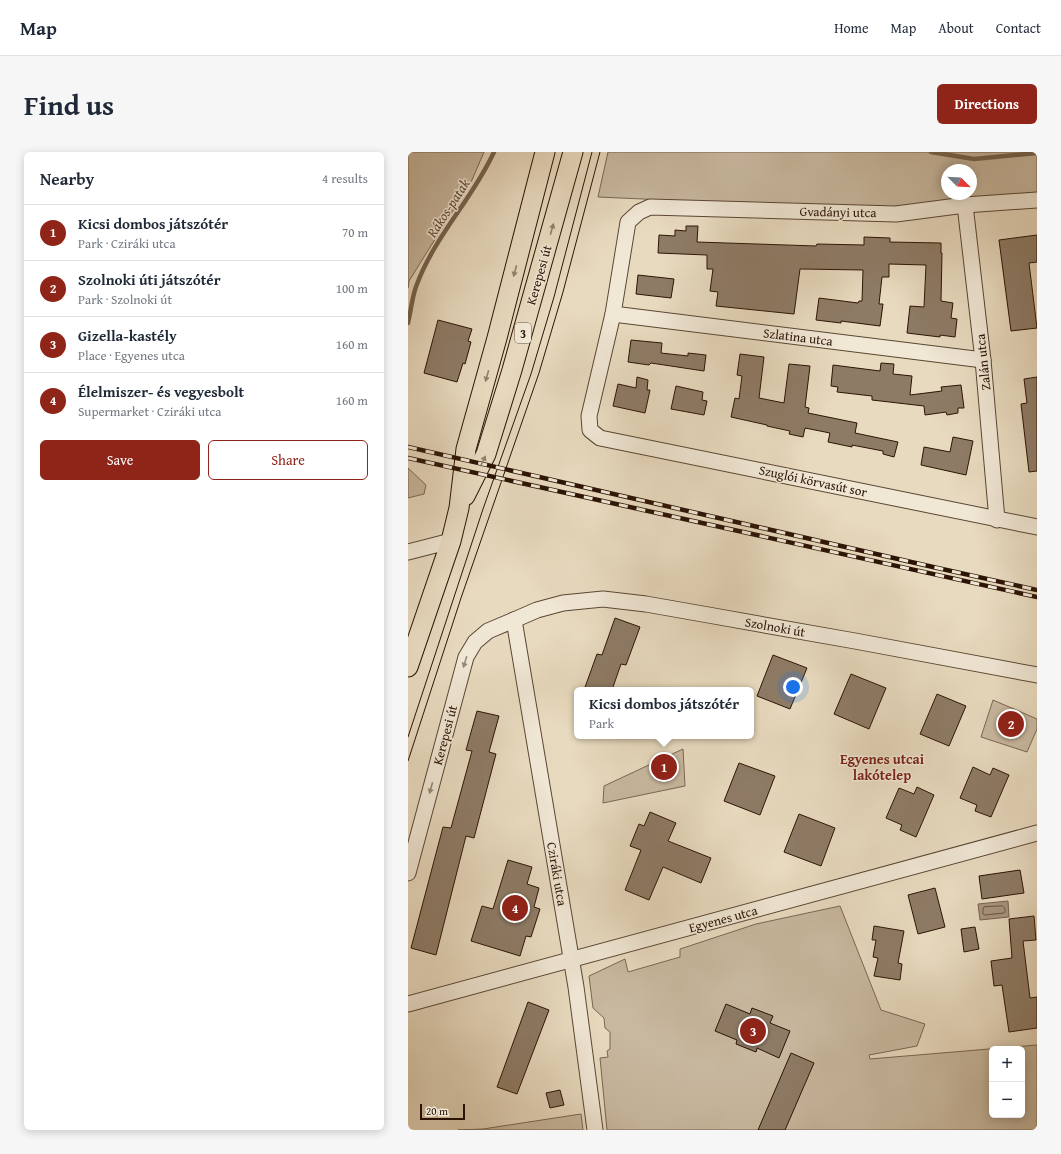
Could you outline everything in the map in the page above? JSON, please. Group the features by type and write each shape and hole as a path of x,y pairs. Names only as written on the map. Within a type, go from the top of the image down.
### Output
{"main road":[{"name":"Kerepesi út","path":"408,667 451,541 459,508 466,449 498,338 545,152"},
{"name":"Kerepesi út","path":"459,508 486,454 512,370 573,152"}],"street":[{"name":"Gvadányi utca","path":"613,314 628,222 639,212 650,208 896,214 964,205 1037,200"},
{"name":"Zalán utca","path":"964,205 983,360 997,520"},
{"name":"Szlatina utca","path":"613,314 983,360"},
{"name":"Szuglói körvasút sor","path":"613,314 589,416 590,430 600,438 1037,528"},
{"path":"408,552 451,541"},
{"name":"Szolnoki út","path":"514,620 537,610 563,603 603,599 646,604 1037,675"},
{"name":"Kerepesi út","path":"408,873 466,657 476,642 488,632 514,620"},
{"name":"Cziráki utca","path":"514,620 572,960 595,1130"},
{"name":"Egyenes utca","path":"408,1004 1037,833"}],"shaded area":[{"path":"408,152 484,152 472,180 409,281 408,288"},
{"path":"608,152 1037,152 1037,195 909,208 844,208 598,197"},
{"path":"408,468 426,485 424,494 408,498"},
{"path":"993,700 1037,719 1037,729 1027,752 981,737"},
{"path":"683,749 685,786 603,803 604,786"},
{"path":"840,906 881,1010 925,1024 917,1046 869,1055 870,1059 989,1049 989,1118 1025,1118 1025,1046 1037,1045 1037,1130 607,1130 600,1058 608,1057 607,1051 610,1049 610,1032 605,1028 604,1018 593,1008 589,976 625,959 628,972 680,957 680,949 756,924"},
{"path":"581,1114 583,1130 458,1130 483,1129"}],"water":[{"path":"1008,901 1009,917 980,920 978,904"}],"building":[{"path":"686,226 698,226 697,242 816,246 817,244 864,245 864,237 890,238 890,242 941,243 941,301 953,303 951,318 957,319 955,337 940,335 940,337 907,333 910,306 924,307 926,265 889,264 889,277 882,277 879,304 883,304 880,326 841,321 841,323 816,320 819,298 858,303 859,301 862,301 863,270 800,269 794,314 716,306 718,292 710,291 713,269 707,269 707,255 658,253 659,235 675,236 675,230 686,231"},
{"path":"1037,235 1037,262 1029,263 1037,328 1011,331 999,240"},
{"path":"638,275 674,279 671,298 636,294"},
{"path":"438,320 472,329 468,341 471,342 465,364 463,363 457,382 424,373"},
{"path":"631,340 662,343 661,353 688,356 688,353 706,355 704,371 651,363 649,365 628,362"},
{"path":"740,354 764,357 759,398 784,403 789,364 810,366 805,407 809,408 808,413 857,423 855,433 898,442 894,457 883,454 883,451 828,442 830,433 805,428 803,437 789,434 790,431 731,417 735,398 739,399 742,376 737,375"},
{"path":"881,363 894,364 893,374 912,376 910,395 942,391 941,387 961,385 964,408 958,408 958,413 947,415 946,412 925,415 924,406 872,400 872,396 837,392 838,387 831,386 833,365 880,371"},
{"path":"637,377 648,380 647,390 650,390 645,413 613,406 618,384 636,388"},
{"path":"1037,377 1037,471 1029,472 1021,404 1027,403 1024,379"},
{"path":"676,386 703,392 702,400 707,401 704,415 671,409"},
{"path":"953,437 973,441 966,475 921,465 924,447 950,452"},
{"path":"615,618 640,627 626,665 621,664 613,687 585,687 597,654 602,655"},
{"path":"773,655 807,668 790,709 757,696"},
{"path":"851,674 886,688 869,729 834,714"},
{"path":"937,694 966,706 949,746 920,734"},
{"path":"477,711 499,716 489,752 496,754 474,838 466,836 436,955 411,948 443,827 451,828 472,751 466,750"},
{"path":"739,763 775,776 760,815 724,801"},
{"path":"973,767 990,775 993,768 1009,775 991,817 975,811 977,805 960,798"},
{"path":"917,787 934,795 916,837 900,830 902,825 886,818 899,788 914,794"},
{"path":"650,812 676,823 668,841 711,858 701,883 663,867 649,900 625,890 641,850 630,846 639,824 644,826"},
{"path":"799,814 835,828 821,866 784,852"},
{"path":"508,860 532,867 527,884 539,888 534,907 540,909 531,937 526,936 520,956 471,941 482,906 493,909"},
{"path":"1020,870 1024,893 982,899 979,876"},
{"path":"935,888 945,927 918,934 908,895"},
{"path":"1034,916 1036,940 1023,941 1030,998 1037,997 1037,1028 1009,1032 1002,985 994,986 991,961 1012,958 1009,919"},
{"path":"874,926 904,931 898,963 902,964 900,980 874,976 878,958 873,957 876,940 872,940"},
{"path":"975,927 979,949 964,952 961,929"},
{"path":"528,1002 549,1010 517,1094 497,1087"},
{"path":"726,1004 750,1014 752,1008 773,1016 770,1023 790,1031 779,1058 757,1048 756,1052 736,1044 737,1040 715,1031"},
{"path":"791,1053 814,1063 785,1130 758,1130"},
{"path":"560,1090 564,1105 550,1108 546,1093"}],"waterway":[{"name":"Rákos-patak","path":"408,323 415,289 425,266 444,233 476,185 494,152"},
{"name":"Rákos-patak","path":"931,152 974,159 1037,153"}],"tram line":[{"path":"408,737 483,509 531,374 554,297 592,152"},
{"path":"408,761 461,598 539,373 563,292 600,152"}],"railway":[{"path":"408,447 1037,590"},
{"path":"408,458 1037,597"}],"place":[{"name":"Szolnoki úti játszótér","path":"1011,724"},
{"name":"Kicsi dombos játszótér","path":"664,767"},
{"name":"Élelmiszer- és vegyesbolt","path":"515,908"},
{"name":"Gizella-kastély","path":"753,1031"}],"district":[{"name":"Egyenes utcai lakótelep","path":"882,768"}]}
